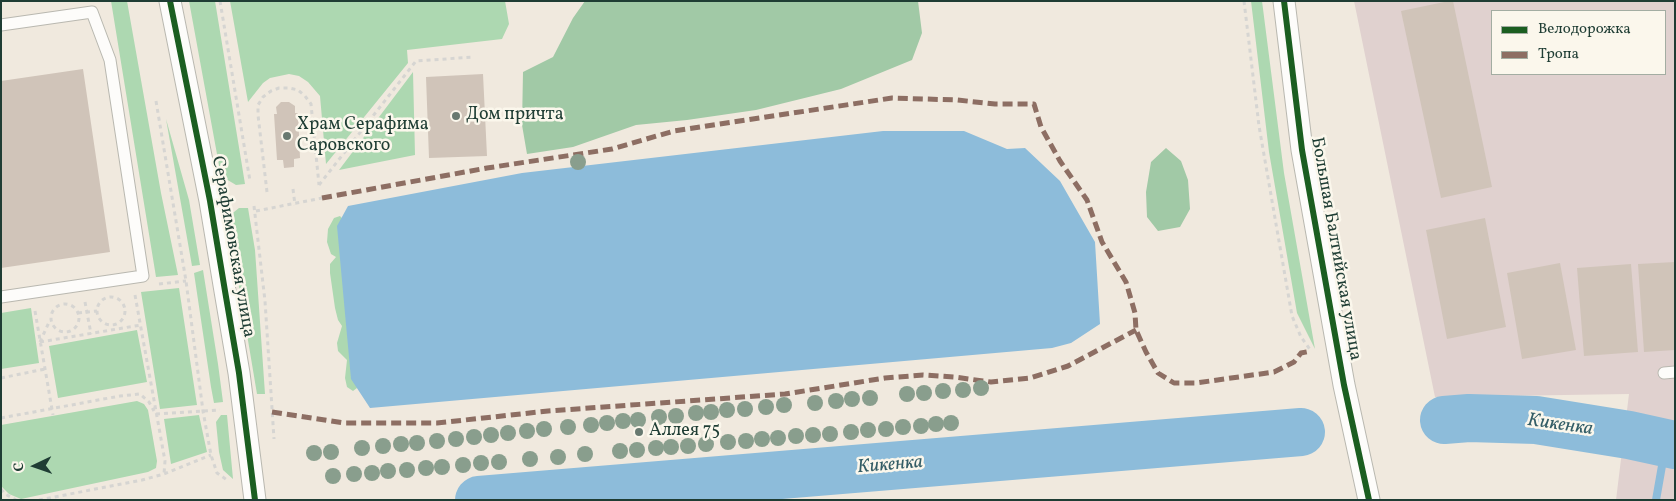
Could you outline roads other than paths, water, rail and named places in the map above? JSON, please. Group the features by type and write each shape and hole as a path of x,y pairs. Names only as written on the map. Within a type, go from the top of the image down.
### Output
{"street":[{"name":"Серафимовская улица","path":"170,1 213,200 239,373 254,490"},
{"name":"Большая Балтийская улица","path":"1284,1 1302,150 1342,376 1369,500"}],"lane":[{"path":"1,25 92,12 110,60 143,276 1,297"}],"water":[{"path":"883,131 964,131 1007,149 1025,148 1060,181 1095,242 1100,324 1071,343 1052,348 370,408 351,379 337,226 348,206 522,173"}],"waterway":[{"name":"Кикенка","path":"1444,420 1469,418 1536,420 1629,435 1675,445"},
{"name":"Кикенка","path":"479,500 1301,432"},
{"path":"1656,500 1666,443"}],"place":[{"name":"Дом причта","path":"456,116"},
{"name":"Храм Серафима Саровского","path":"287,136"},
{"name":"Аллея 75","path":"639,432"}]}
